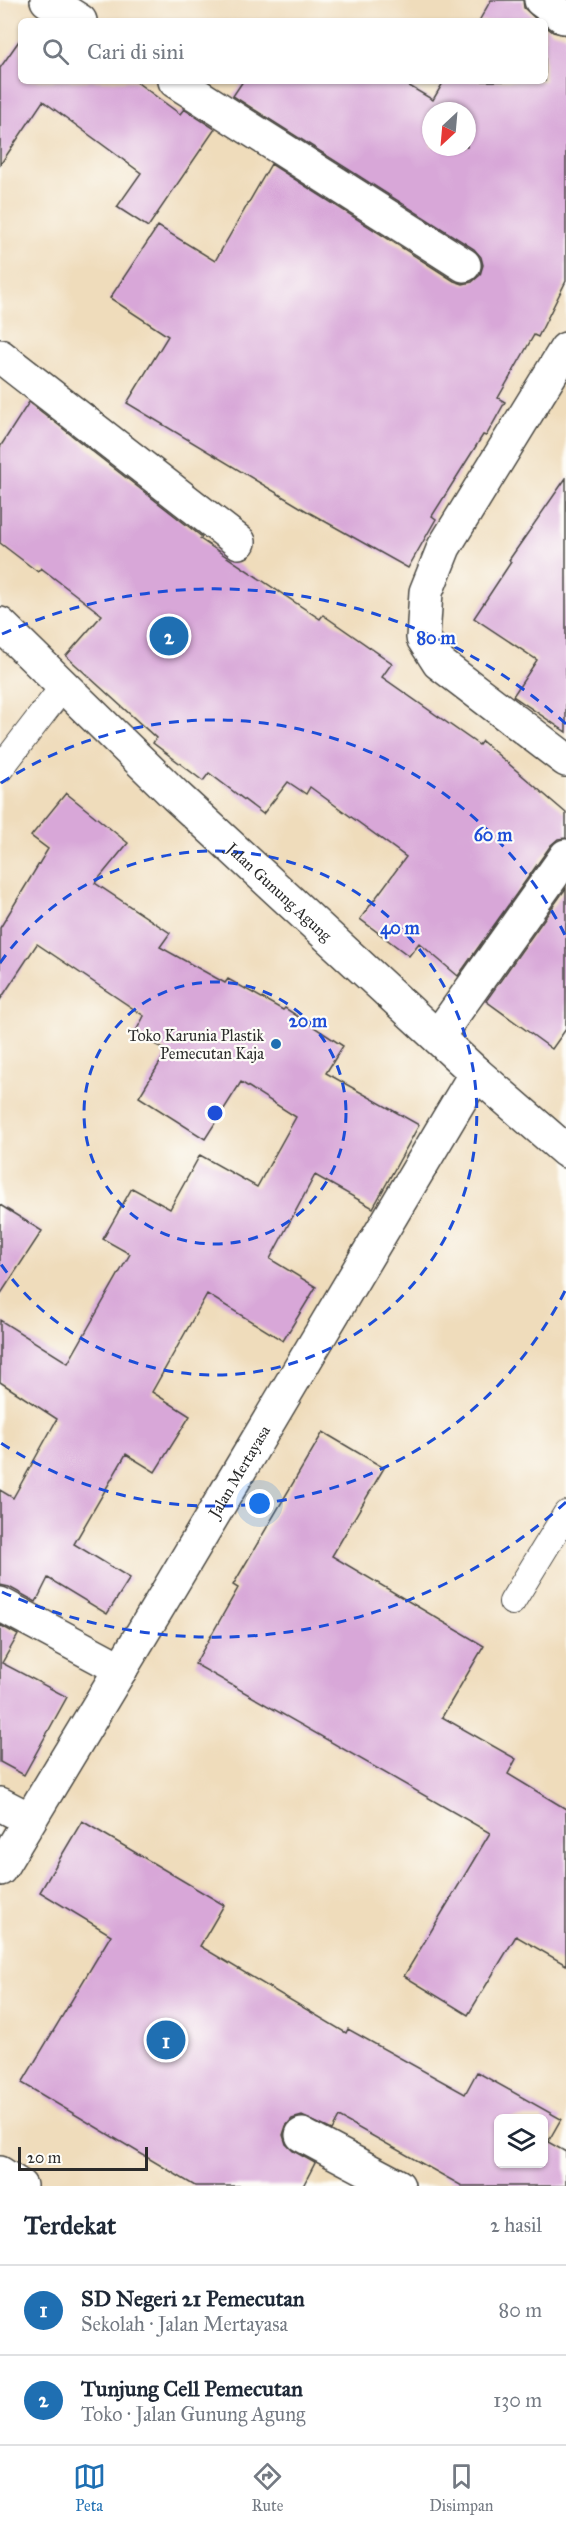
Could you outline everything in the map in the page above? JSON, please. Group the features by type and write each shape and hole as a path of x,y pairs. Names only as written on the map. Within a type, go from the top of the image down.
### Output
{"street":[{"path":"47,0 75,18"},
{"path":"180,84 464,265"},
{"path":"566,349 444,547 426,592 423,638 440,663 566,760"},
{"path":"0,356 239,542"},
{"name":"Jalan Gunung Agung","path":"0,624 175,795 476,1073 566,1151"},
{"path":"438,1036 566,856"},
{"name":"Jalan Mertayasa","path":"0,1869 476,1073"},
{"path":"0,1604 121,1669"},
{"path":"0,1804 29,1819"},
{"path":"302,2135 398,2186"},
{"path":"0,2173 20,2186"}],"lane":[{"path":"0,769 63,687"},
{"path":"512,1602 566,1514"}],"building":[{"path":"491,0 523,0 524,8 535,18 481,18"},
{"path":"548,28 566,35 566,281 538,337 534,335 498,398 505,402 486,436 483,435 432,516 436,519 408,568 310,513 127,403 168,336 110,298 158,226 215,261 271,164 454,281 463,284 472,282 480,275 483,265 481,257 474,249 233,96 241,84 406,84 433,100 442,84 548,84"},
{"path":"18,42 18,84 139,84 180,114 184,109 215,129 148,227 117,207 141,173 43,101 0,165 0,68"},
{"path":"29,402 202,537 200,539 320,619 323,615 392,663 382,677 479,745 482,741 566,813 566,838 558,839 551,845 458,976 419,943 409,956 360,919 406,857 310,787 306,794 288,782 263,814 209,773 203,781 153,743 156,738 66,656 102,615 41,568 38,572 0,543 0,447"},
{"path":"566,478 566,732 513,696 537,660 474,618 511,562 509,560"},
{"path":"66,793 128,843 95,883 170,933 160,947 225,983 228,979 283,1010 285,1008 343,1046 326,1073 419,1125 373,1208 315,1175 270,1259 316,1287 283,1341 207,1294 152,1392 190,1416 155,1472 126,1454 74,1544 130,1578 107,1614 48,1578 36,1602 9,1587 0,1585 0,1490 13,1498 57,1419 0,1382 0,1320 68,1363 130,1254 103,1239 132,1188 170,1209 200,1155 257,1187 296,1117 241,1082 205,1139 139,1097 167,1051 135,1033 144,1016 37,944 0,1000 0,928 48,849 31,836"},
{"path":"566,888 566,1029 552,1049 486,1001"},
{"path":"0,1205 42,1231 0,1295"},
{"path":"323,1432 384,1468 332,1556 484,1646 442,1717 516,1759 508,1774 566,1809 566,1965 516,1936 468,2015 404,1976 490,1833 195,1664 238,1588 233,1585"},
{"path":"0,1625 18,1635 2,1663 67,1697 24,1775 0,1762"},
{"path":"82,1821 224,1905 200,1946 346,2033 348,2029 465,2094 477,2072 561,2119 548,2142 566,2152 566,2186 462,2186 339,2117 332,2130 302,2116 292,2119 283,2135 286,2144 293,2151 315,2163 303,2186 195,2186 22,2083 111,1935 40,1892"}],"place":[{"name":"Tunjung Cell Pemecutan","path":"169,636"},
{"name":"Toko Karunia Plastik Pemecutan Kaja","path":"276,1044"},
{"name":"SD Negeri 21 Pemecutan","path":"166,2040"}]}
